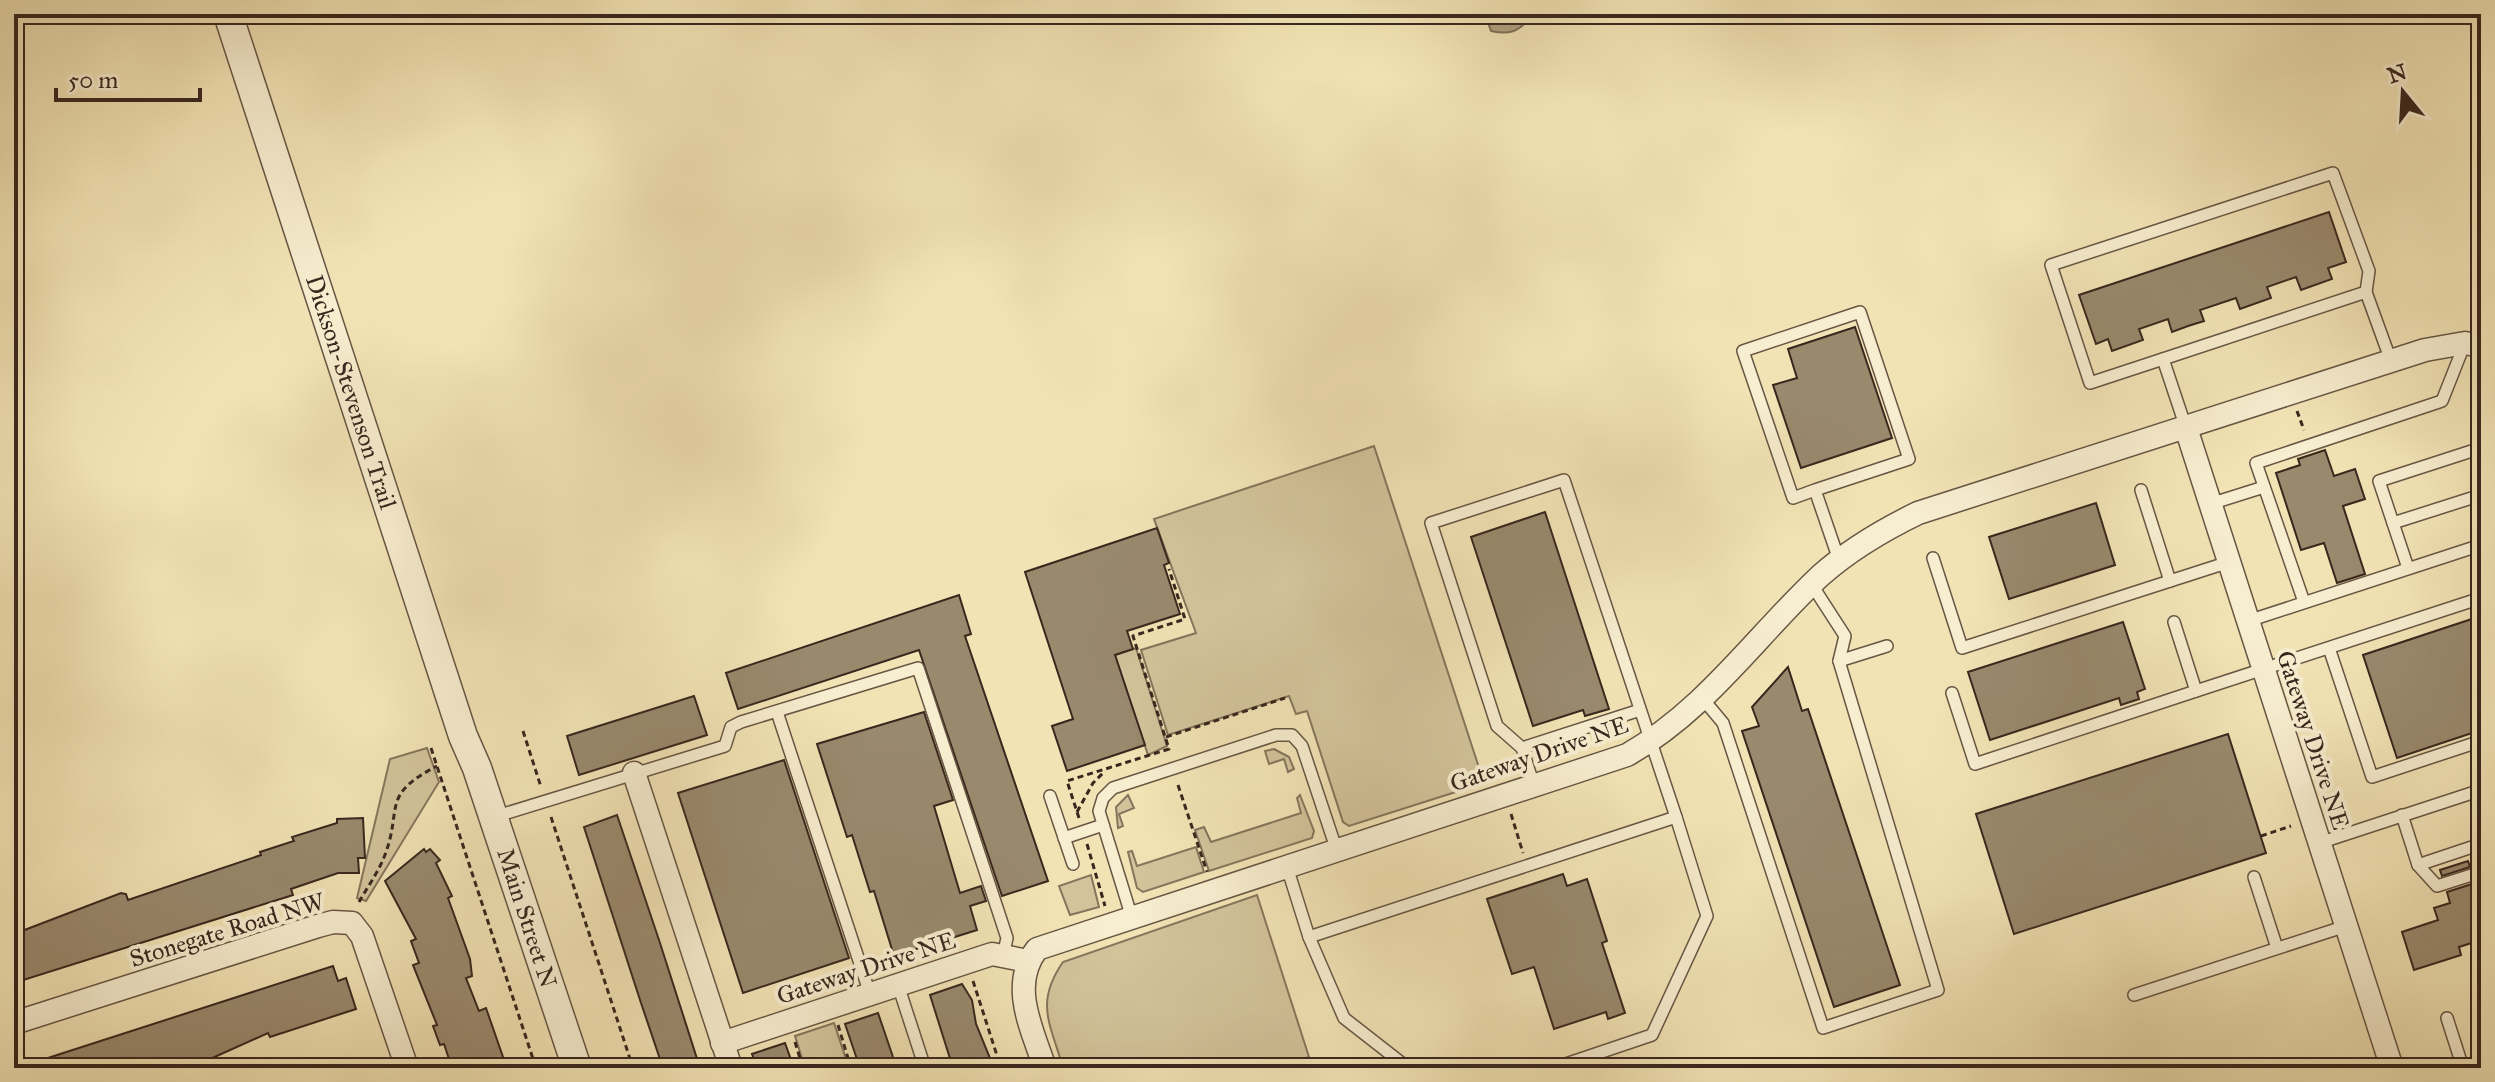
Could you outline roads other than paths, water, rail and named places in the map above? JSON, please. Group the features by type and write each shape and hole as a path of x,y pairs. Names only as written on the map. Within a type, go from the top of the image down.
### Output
{"street":[{"name":"Dickson-Stevenson Trail","path":"228,14 463,736 477,768"},
{"name":"Gateway Drive NE","path":"722,1043 992,954 1028,961 1037,949 1627,755 1651,741 1703,699 1839,560 1884,530 1918,513 2391,361 2473,345"},
{"name":"Gateway Drive NE","path":"2186,428 2392,1068"},
{"name":"Main Street N","path":"477,768 577,1068"},
{"path":"634,773 731,1068"},
{"name":"Stonegate Road NW","path":"14,1023 318,926 352,923 362,936 407,1068"},
{"path":"1028,961 1022,974 1025,1006 1045,1068"}],"lane":[{"path":"2366,292 2090,383 2051,265 2333,173 2369,271 2366,292 2391,361"},
{"path":"1860,312 1909,459 1815,490 1793,498 1743,351 1860,312"},
{"path":"2304,602 2256,463 2442,401 2473,345"},
{"path":"2163,359 2186,428"},
{"path":"2408,568 2379,481 2481,448"},
{"path":"1534,786 1522,748 1497,726 1431,523 1564,480 1707,916 1652,1035 1554,1068"},
{"path":"2210,504 2264,487"},
{"path":"1815,490 1839,560"},
{"path":"2141,490 2170,581"},
{"path":"2393,523 2481,495"},
{"path":"2248,621 2481,545"},
{"path":"1933,558 1962,648 2229,562"},
{"path":"1703,699 1723,723 1823,1028 1938,990 1839,661 1845,636 1812,585"},
{"path":"1952,693 1975,764 2481,598"},
{"path":"2174,622 2196,691"},
{"path":"1839,661 1887,646"},
{"path":"2329,648 2372,777 2481,741"},
{"path":"494,817 725,746 731,727 918,668 1007,938 1003,956"},
{"path":"1522,748 1640,710"},
{"path":"777,712 870,994"},
{"path":"1121,921 1099,811 1103,798 1113,788 1276,735 1292,735 1302,746 1337,851"},
{"path":"2319,843 2481,790"},
{"path":"1050,796 1073,864"},
{"path":"2402,815 2418,865 2437,886 2481,872"},
{"path":"1309,937 1676,817"},
{"path":"1064,838 1103,825"},
{"path":"2418,865 2481,844"},
{"path":"1287,867 1309,937 1344,1018 1408,1068"},
{"path":"2254,877 2277,948"},
{"path":"2134,995 2346,926"},
{"path":"898,985 925,1068"},
{"path":"2447,1018 2463,1068"}]}
